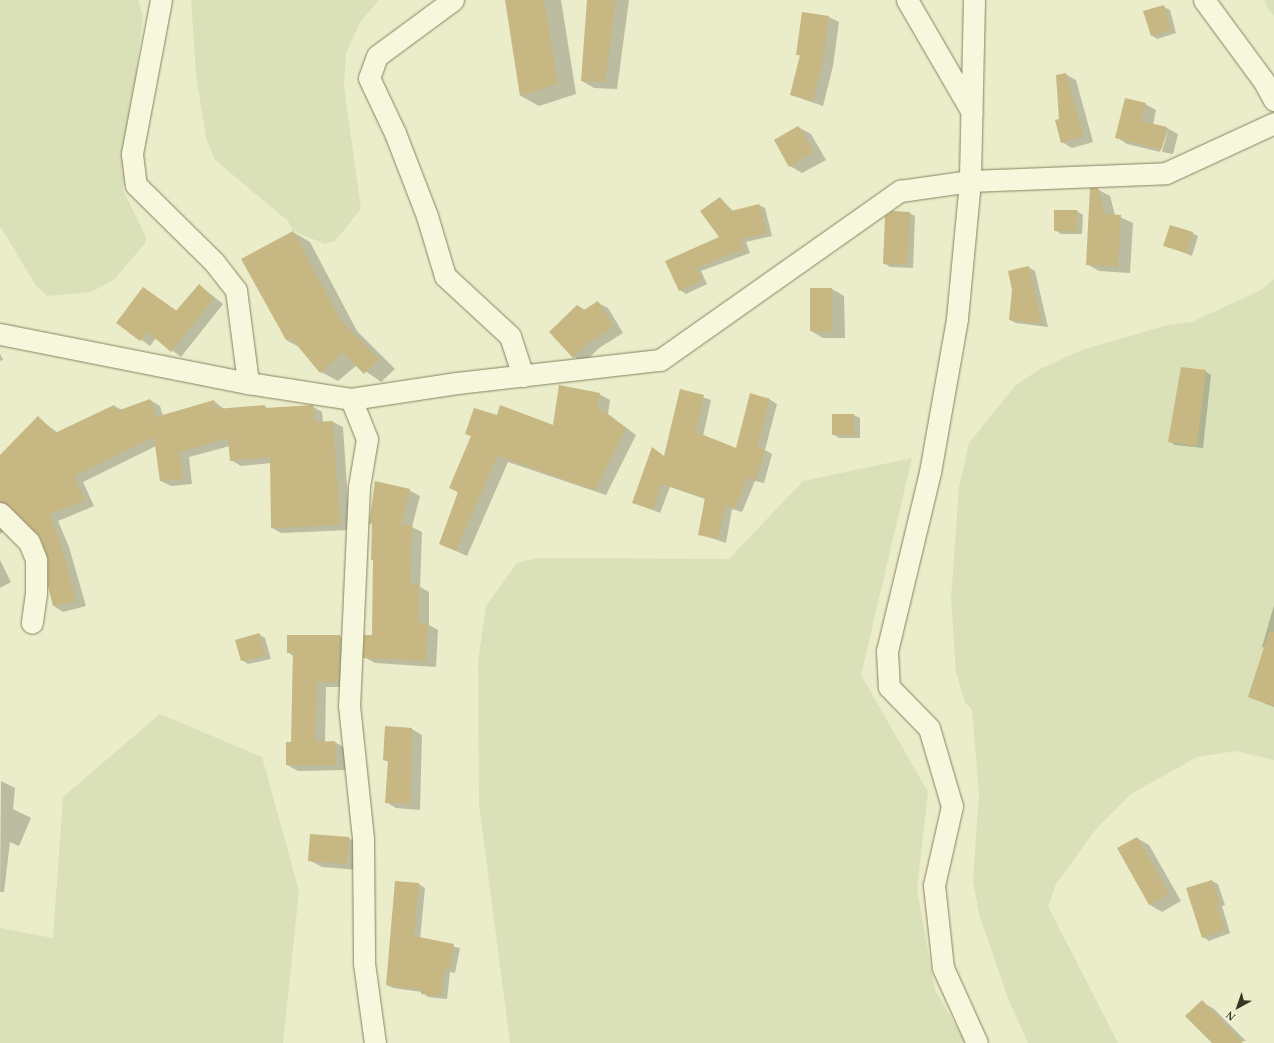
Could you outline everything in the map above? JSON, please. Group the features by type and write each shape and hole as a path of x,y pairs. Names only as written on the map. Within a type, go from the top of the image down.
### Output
{"street":[{"path":"161,0 132,154 136,185 214,262 236,290 248,383"},
{"path":"453,0 378,56 369,78 398,140 427,216 445,276 510,336 523,376"},
{"path":"907,0 973,112"},
{"path":"974,0 973,112 970,181 957,319 930,472 887,651 888,687 928,728 952,806 934,885 944,968 977,1043"},
{"path":"1204,0 1263,80 1274,100"},
{"path":"0,334 248,383 351,399 457,383 660,360 900,190 970,181 1166,173 1274,123"},
{"path":"351,399 367,438 359,487 349,705 362,839 364,963 375,1043"},
{"path":"0,513 28,542 36,559 36,593 32,623"}],"green space":[{"path":"0,0 138,0 143,16 123,190 146,237 145,243 114,280 91,292 47,296 35,284 0,226"},
{"path":"191,0 379,0 361,21 346,53 344,86 361,209 335,241 325,244 293,231 288,221 215,160 206,138 196,74"},
{"path":"1264,0 1274,0 1274,16 1267,7"},
{"path":"1274,279 1274,760 1236,751 1197,757 1131,794 1097,828 1056,884 1048,906 1118,1043 1028,1043 1009,1001 979,914 973,880 979,794 972,709 965,702 956,672 951,599 959,487 969,443 1015,386 1040,369 1082,350 1167,325 1192,322 1261,290"},
{"path":"912,458 861,675 928,792 917,890 935,990 966,1043 510,1043 479,804 478,661 486,606 517,563 537,558 729,559 803,481"},
{"path":"160,714 262,757 299,891 283,1043 0,1043 0,928 53,938 63,797"}],"building":[{"path":"505,0 544,0 558,84 520,96"},
{"path":"587,0 616,0 605,82 581,81"},
{"path":"1164,5 1171,30 1151,36 1143,11"},
{"path":"802,12 829,16 823,59 813,101 790,95 800,55 796,55"},
{"path":"1066,73 1083,136 1061,143 1055,120 1059,119 1056,75"},
{"path":"1125,98 1146,103 1141,121 1167,127 1162,149 1115,138"},
{"path":"798,126 814,152 789,167 774,140"},
{"path":"1090,188 1098,188 1105,214 1121,215 1118,267 1086,265"},
{"path":"720,197 731,211 759,204 767,233 740,239 744,249 696,268 702,280 679,291 665,261 719,237 700,211"},
{"path":"1054,210 1077,210 1077,231 1054,231"},
{"path":"893,211 910,212 907,265 883,264 885,216"},
{"path":"1170,225 1193,232 1186,253 1163,246"},
{"path":"293,231 341,321 379,359 364,374 343,353 320,373 291,338 286,340 241,259"},
{"path":"1029,266 1042,324 1009,320 1012,290 1008,271"},
{"path":"199,284 214,298 171,352 148,332 140,341 116,323 143,287 176,311"},
{"path":"810,288 832,288 832,332 810,331"},
{"path":"598,301 614,327 589,342 573,358 549,332 577,305 584,310"},
{"path":"1181,367 1206,370 1197,446 1168,442"},
{"path":"559,385 600,393 597,407 626,428 595,490 497,456 456,551 439,544 458,492 449,488 471,436 465,434 474,408 497,415 500,405 553,425"},
{"path":"680,389 704,395 696,432 736,448 750,393 770,399 757,447 765,449 756,480 748,477 734,509 725,505 718,539 698,535 705,498 662,484 653,510 632,503 652,447 664,456"},
{"path":"150,399 156,417 214,400 216,409 265,405 265,408 313,405 314,422 333,421 340,525 271,528 270,457 230,461 228,438 179,452 183,479 160,481 154,437 74,476 85,500 49,515 60,541 76,601 53,606 48,586 48,559 40,537 8,505 0,501 0,455 38,416 55,433 114,405 117,411"},
{"path":"832,414 854,414 854,435 832,435"},
{"path":"375,481 410,489 401,525 412,525 410,585 419,585 419,623 428,623 426,661 363,658 364,635 372,635 372,523 369,524"},
{"path":"1269,632 1274,632 1274,706 1248,697"},
{"path":"259,633 266,656 241,661 235,640"},
{"path":"287,635 340,635 338,682 317,682 315,742 335,741 336,765 286,765 286,742 291,742 293,653 287,653"},
{"path":"385,726 412,728 411,804 385,803 388,761 383,760"},
{"path":"310,834 349,837 347,864 308,861"},
{"path":"1137,837 1169,894 1149,905 1117,848"},
{"path":"1212,880 1220,902 1216,903 1225,930 1202,938 1186,888"},
{"path":"395,881 419,883 414,936 454,944 449,970 444,969 442,996 421,994 421,990 386,985"},
{"path":"1202,1000 1243,1043 1212,1043 1185,1016"}]}
